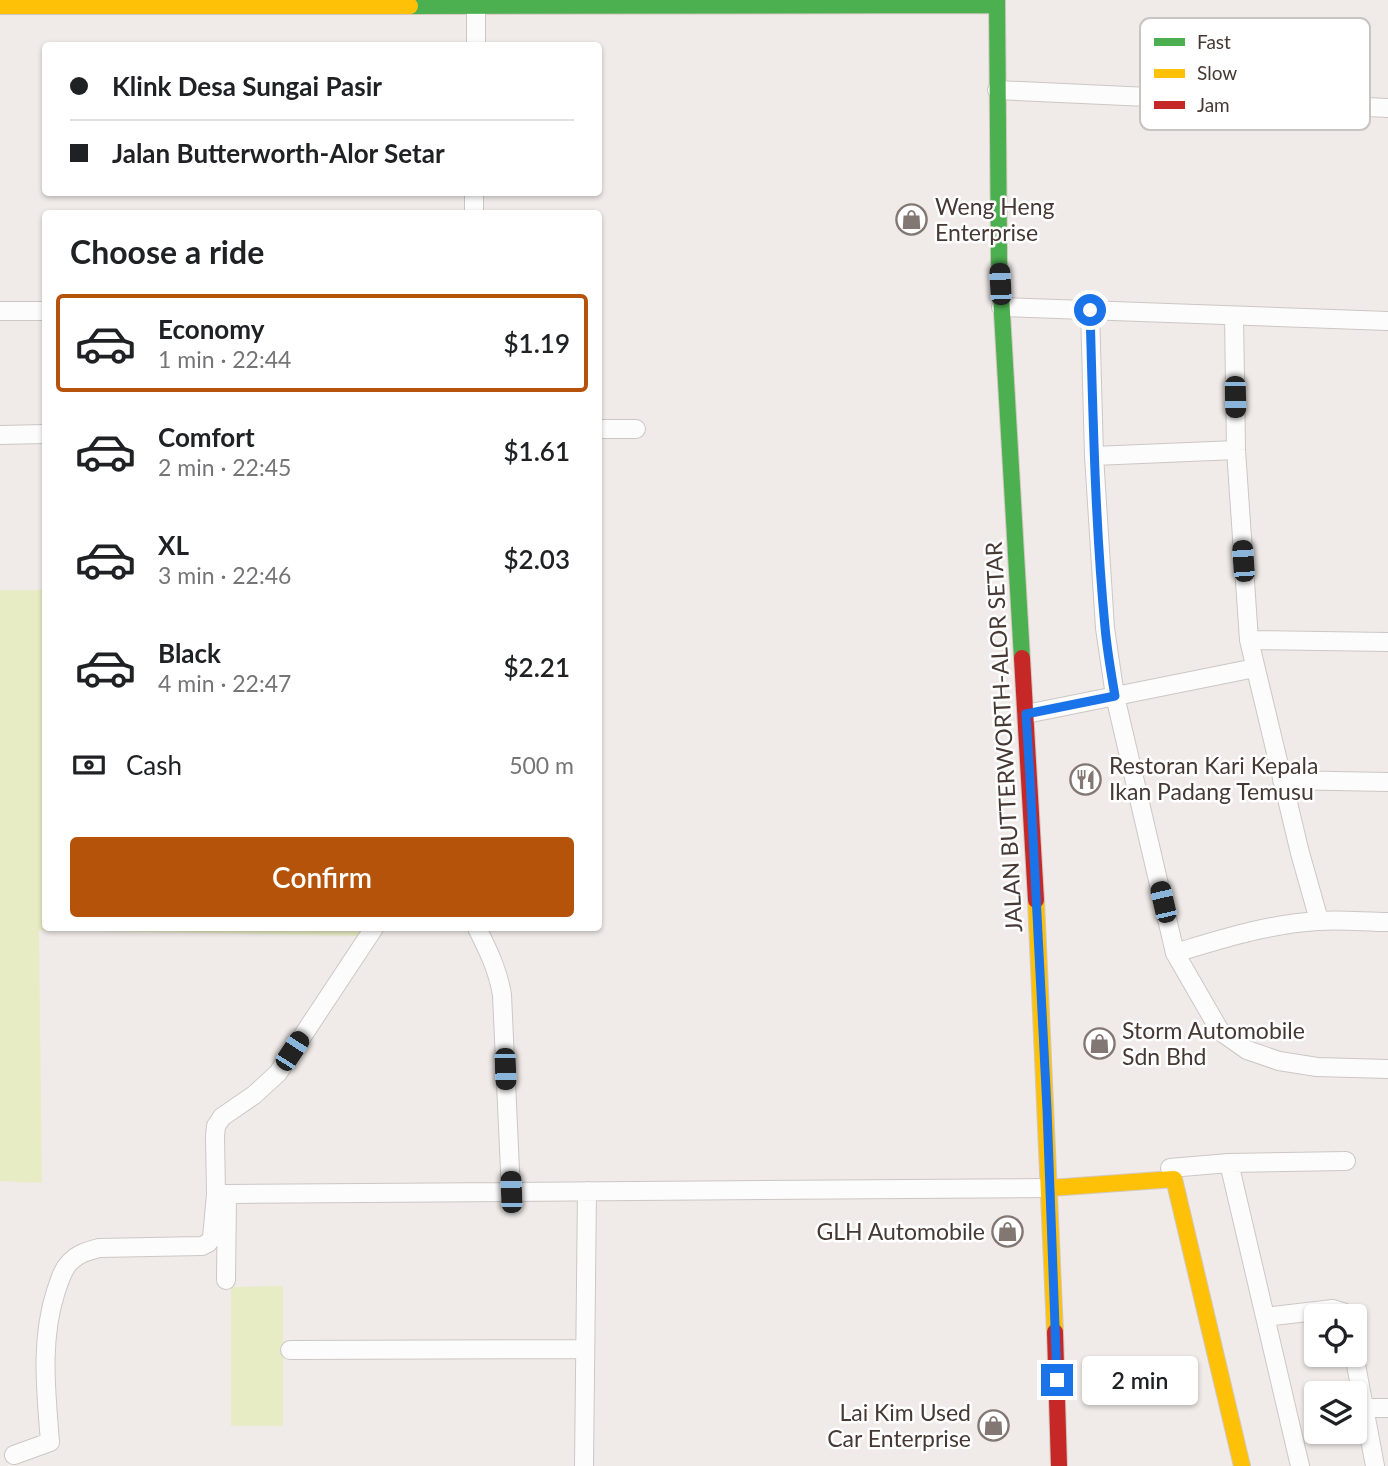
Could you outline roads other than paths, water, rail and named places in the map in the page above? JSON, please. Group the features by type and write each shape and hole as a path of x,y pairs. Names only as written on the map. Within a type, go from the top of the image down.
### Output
{"main road":[{"path":"0,6 68,3 476,5 997,2"},
{"name":"JALAN BUTTERWORTH-ALOR SETAR","path":"997,2 999,261 1030,778 1050,1188 1059,1466"},
{"path":"1050,1188 1174,1179 1242,1466"}],"street":[{"path":"476,5 476,42"},
{"path":"997,90 1140,97"},
{"path":"1370,107 1388,108"},
{"path":"1002,307 1388,321"},
{"path":"1090,310 1094,456 1105,628 1115,696 1175,953 1220,1031 1247,1049 1279,1061 1317,1067 1388,1069"},
{"path":"0,311 42,311"},
{"path":"1234,316 1236,450 1249,640 1300,853 1320,920"},
{"path":"602,429 636,429"},
{"path":"0,435 42,435"},
{"path":"1094,456 1236,450"},
{"path":"1249,640 1388,642"},
{"path":"1026,714 1255,668"},
{"path":"1282,780 1388,782"},
{"path":"1175,953 1240,933 1282,925 1320,920 1388,922"},
{"path":"226,1280 216,1126 222,1117 254,1095 278,1073 372,931"},
{"path":"478,931 494,963 502,995 511,1192"},
{"path":"1170,1168 1229,1163 1346,1161"},
{"path":"1229,1163 1300,1466"},
{"path":"222,1194 1050,1188"},
{"path":"584,1466 587,1191"},
{"path":"14,1455 50,1442 45,1349 50,1308 63,1272 72,1260 84,1252 99,1248 202,1246 212,1238 222,1194"},
{"path":"1265,1317 1304,1312"},
{"path":"290,1350 585,1349"},
{"path":"1367,1408 1388,1408"},
{"path":"1367,1427 1375,1466"}],"place":[{"name":"Weng Heng Enterprise","path":"912,220"},
{"name":"Restoran Kari Kepala Ikan Padang Temusu","path":"1086,779"},
{"name":"Storm Automobile Sdn Bhd","path":"1099,1044"},
{"name":"GLH Automobile","path":"1008,1232"},
{"name":"Lai Kim Used Car Enterprise","path":"994,1426"}]}
